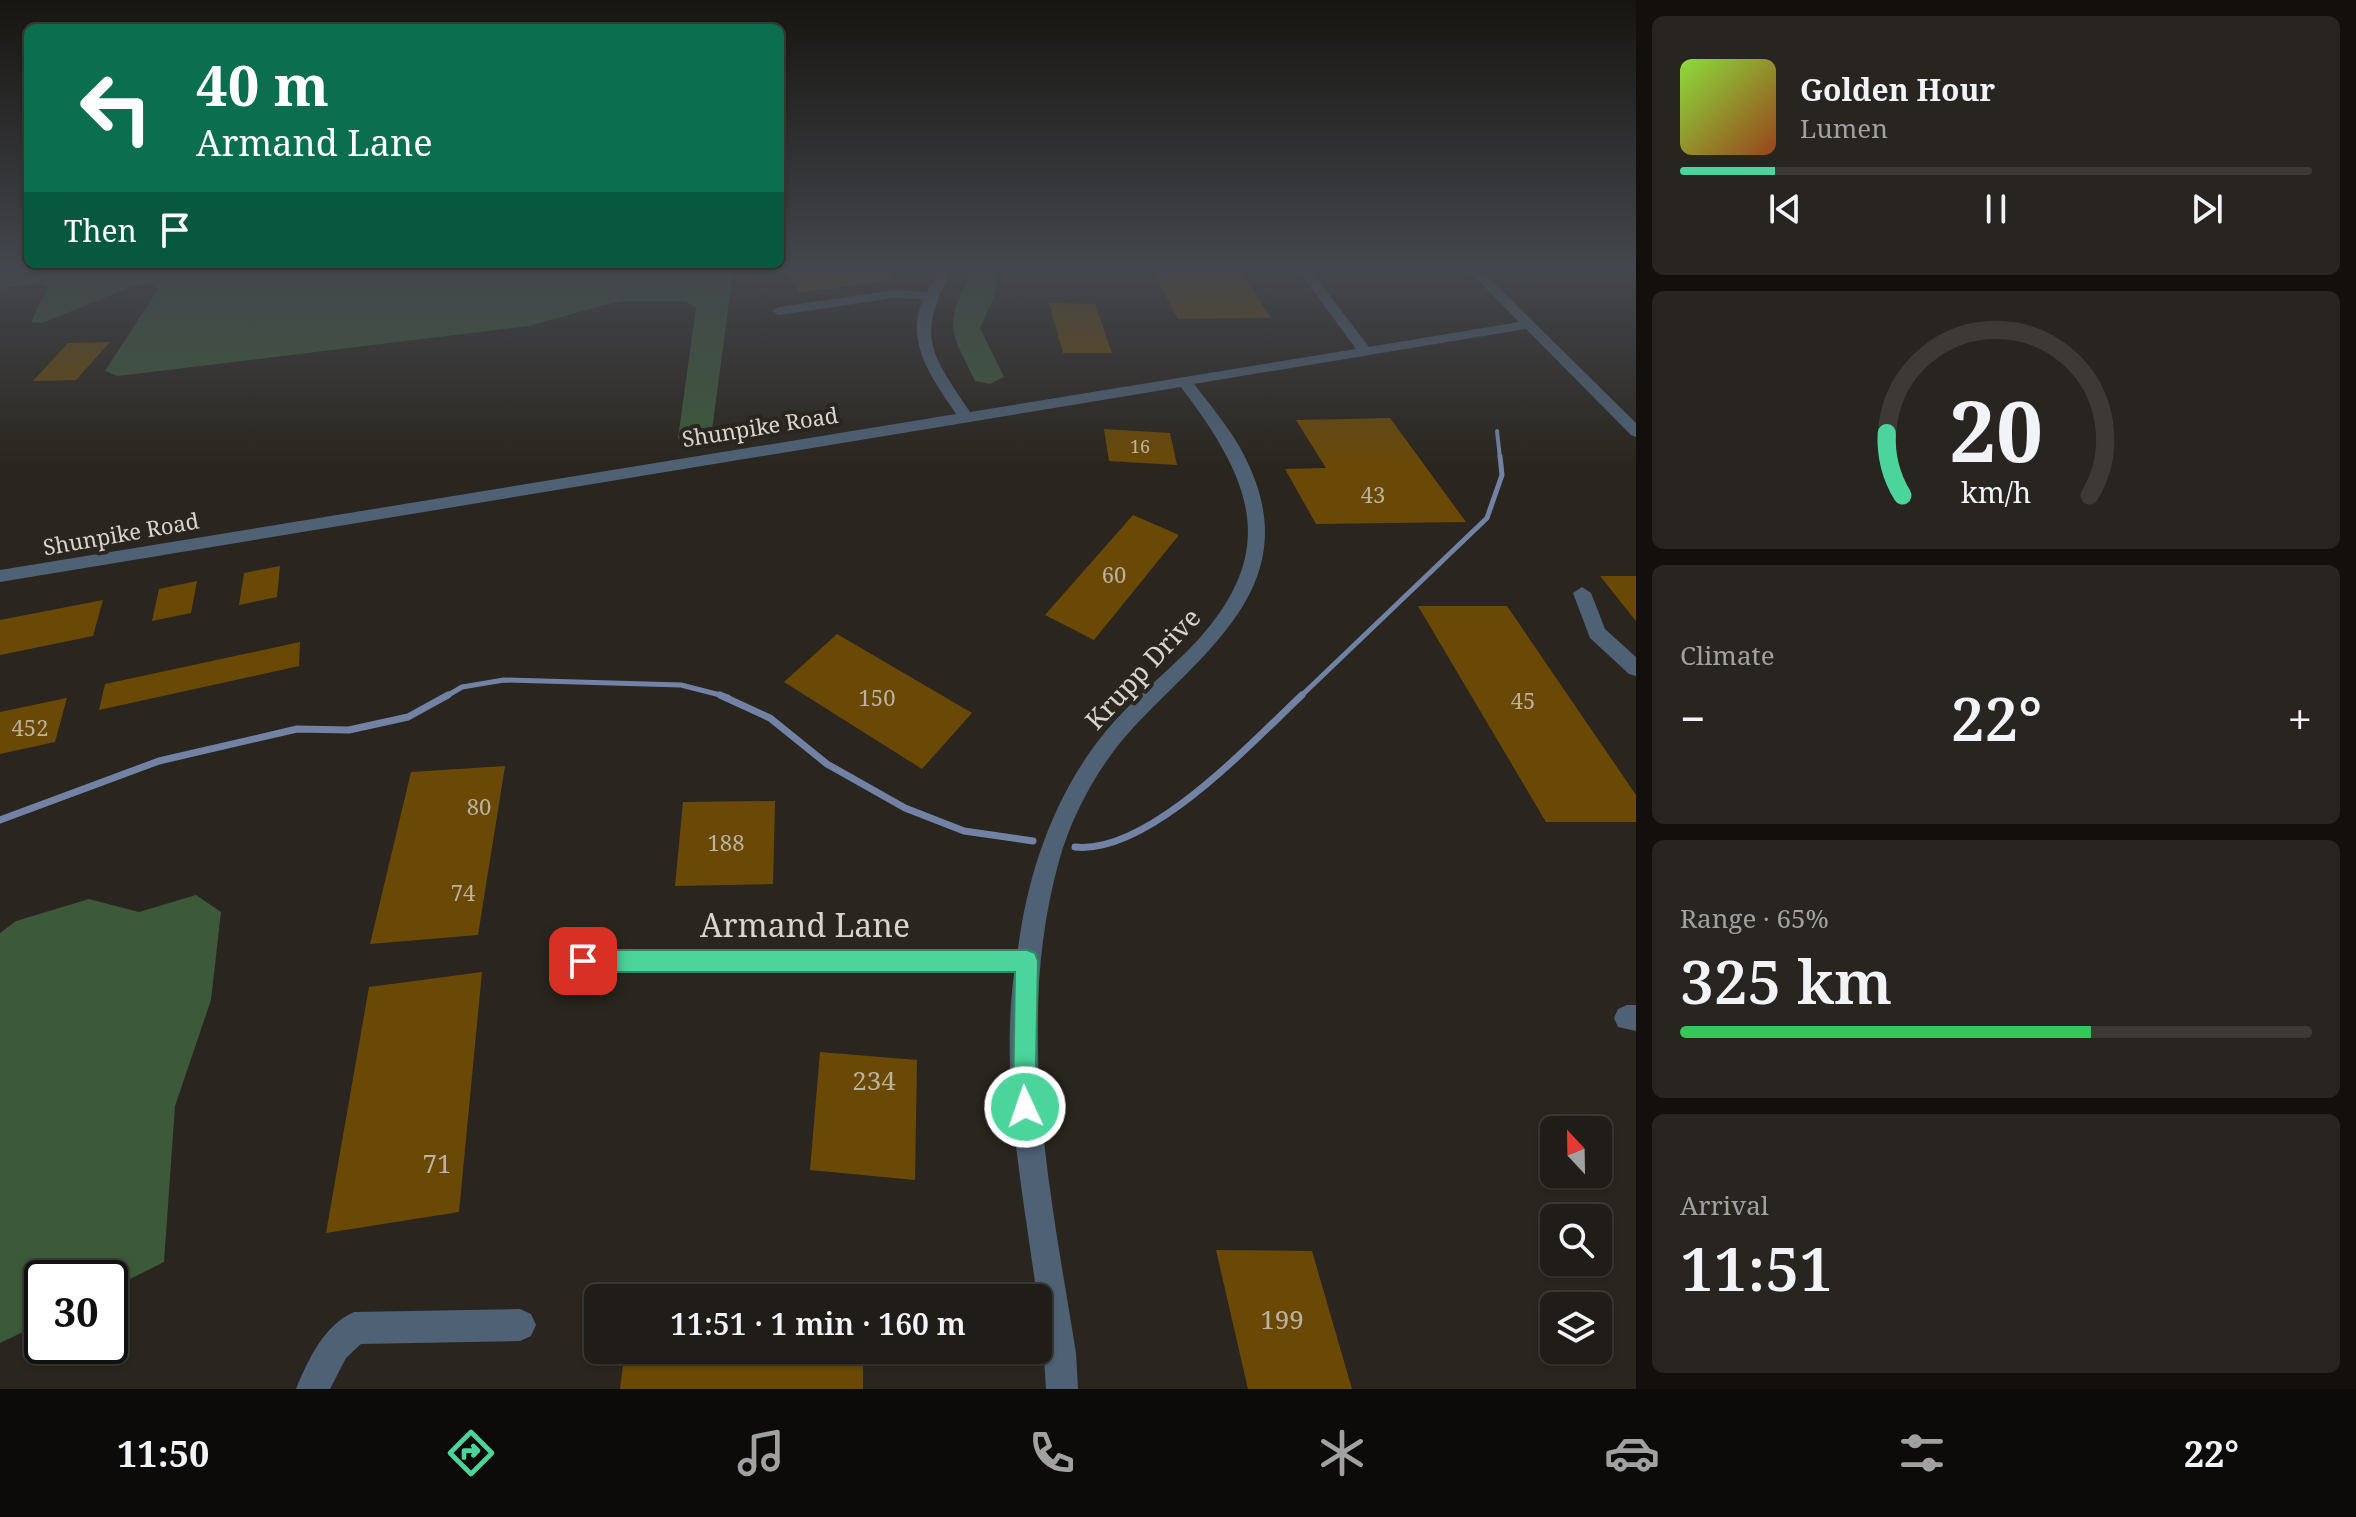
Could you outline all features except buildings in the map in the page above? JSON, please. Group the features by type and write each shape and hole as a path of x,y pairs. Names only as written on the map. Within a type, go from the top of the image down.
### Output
{"street":[{"path":"924,336 925,344 965,416"},
{"path":"1354,336 1365,351"},
{"name":"Shunpike Road","path":"0,576 1460,336"},
{"path":"1539,336 1636,432"},
{"name":"Krupp Drive","path":"1062,1389 1060,1353 1025,1107 1023,1065 1027,961 1048,860 1060,829 1089,774 1124,724 1217,635 1238,601 1251,568 1256,519 1248,481 1227,439 1183,380"},
{"path":"1582,593 1597,633 1636,669"},
{"name":"Armand Lane","path":"583,961 1027,961"},
{"path":"312,1389 335,1347 354,1328 520,1325"}],"green space":[{"path":"128,336 448,336 118,376 105,371"},
{"path":"692,336 724,336 711,438 692,443 678,438"},
{"path":"984,336 1004,377 990,384 975,381 955,337"},
{"path":"196,895 221,912 211,1000 175,1106 164,1262 128,1280 128,1260 24,1260 24,1332 0,1343 0,933 16,921 89,899 139,912"}],"waterway":[{"path":"1497,431 1500,458"},
{"path":"1300,697 1487,518 1502,475 1500,456"},
{"path":"445,697 462,687 504,680 681,685 728,697"},
{"path":"0,820 159,761 297,729 349,730 408,717 448,695"},
{"path":"720,695 770,718 827,764 905,808 964,831 1033,841"},
{"path":"1075,847 1104,845 1134,833 1165,815 1227,766 1302,695"}],"route":[{"path":"583,961 1027,961 1023,1065 1025,1107"}]}
